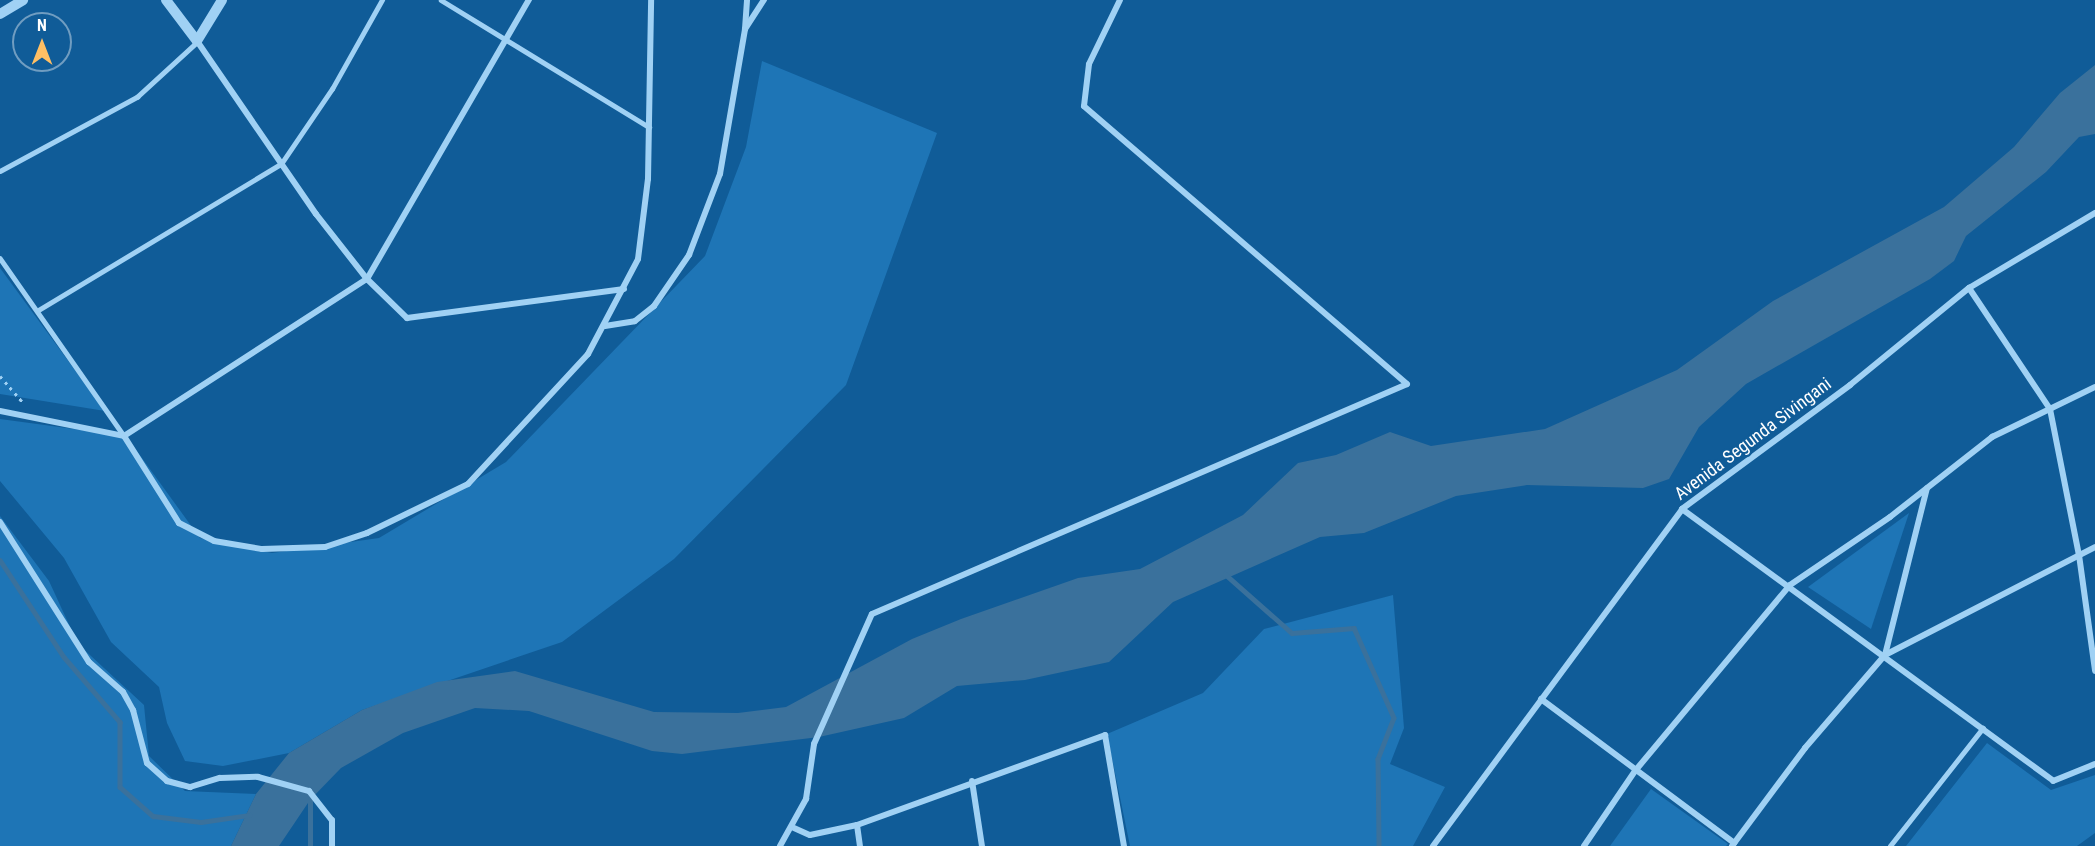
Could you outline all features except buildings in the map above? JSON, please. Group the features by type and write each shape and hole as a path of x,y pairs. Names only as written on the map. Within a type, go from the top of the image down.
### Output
{"street":[{"path":"0,14 23,0"},
{"path":"166,0 197,41 281,164 367,279 407,318 624,289"},
{"path":"197,41 222,0"},
{"path":"0,411 124,436 367,279 530,0"},
{"path":"124,436 178,523 214,541 262,549 325,547 367,533 468,484 559,389 605,326 638,259 650,128 651,0"},
{"path":"605,326 635,321 654,306 689,255 720,174 745,30 747,0"},
{"path":"745,30 764,0"},
{"path":"780,846 794,828 812,776 814,744 872,614 1407,384 1084,106 1089,64 1120,0"},
{"name":"Avenida Segunda Sivingani","path":"1433,846 1682,509 1850,385 1969,288 2095,213"},
{"path":"1969,288 2050,409 2079,555 2095,671"},
{"path":"1584,846 1635,771 1790,585 1927,488 1992,437 2095,387"},
{"path":"1885,655 1927,488"},
{"path":"1682,509 1790,585 2053,782 2095,764"},
{"path":"0,522 89,662 123,692 133,710 147,763 167,781 190,787 220,778 258,777 309,791 332,820 332,846"},
{"path":"1541,699 1733,845 1805,748 1885,655 2095,547"},
{"path":"794,828 810,835 857,825 972,781 1105,735 1124,846"},
{"path":"972,781 982,846"},
{"path":"857,825 860,846"}],"lane":[{"path":"37,311 281,164 332,89 382,0"},
{"path":"441,0 650,128"},
{"path":"0,171 137,97 197,41"},
{"path":"0,258 124,436"},
{"path":"1890,846 1983,728"}],"path":[{"path":"0,376 34,417"}],"shaded area":[{"path":"762,61 937,133 846,385 674,559 562,642 362,710 289,753 223,766 185,761 167,723 159,687 111,642 64,558 0,481 0,419 126,436 200,538 272,553 379,538 506,462 705,256 746,147"},
{"path":"2095,65 2095,134 2079,137 2046,172 1966,236 1954,261 1930,279 1746,384 1699,427 1669,479 1643,488 1527,485 1456,496 1364,533 1320,537 1173,602 1109,662 1025,680 957,686 904,718 819,737 682,754 652,751 529,711 475,708 403,733 341,768 310,800 279,846 231,846 256,794 289,753 362,710 437,682 515,671 654,712 738,713 786,707 912,639 961,619 1078,578 1140,569 1243,515 1298,463 1336,455 1390,432 1431,446 1545,429 1677,370 1773,301 1944,207 2014,147 2060,93"},
{"path":"0,268 105,411 0,394"},
{"path":"1909,513 1871,629 1808,587"},
{"path":"0,516 49,581 78,644 144,705 149,756 185,791 256,794 231,846 0,846"},
{"path":"1393,595 1404,728 1390,764 1445,787 1413,846 1130,846 1107,734 1203,693 1264,629"},
{"path":"1987,743 2051,790 2095,775 2095,833 2077,846 1906,846"},
{"path":"1651,789 1728,844 1726,846 1610,846"}],"waterway":[{"path":"0,560 64,657 120,722 120,787 153,816 201,822 249,815"},
{"path":"1225,574 1292,633 1354,628 1394,718 1378,759 1379,846"},
{"path":"310,795 310,846"}]}
